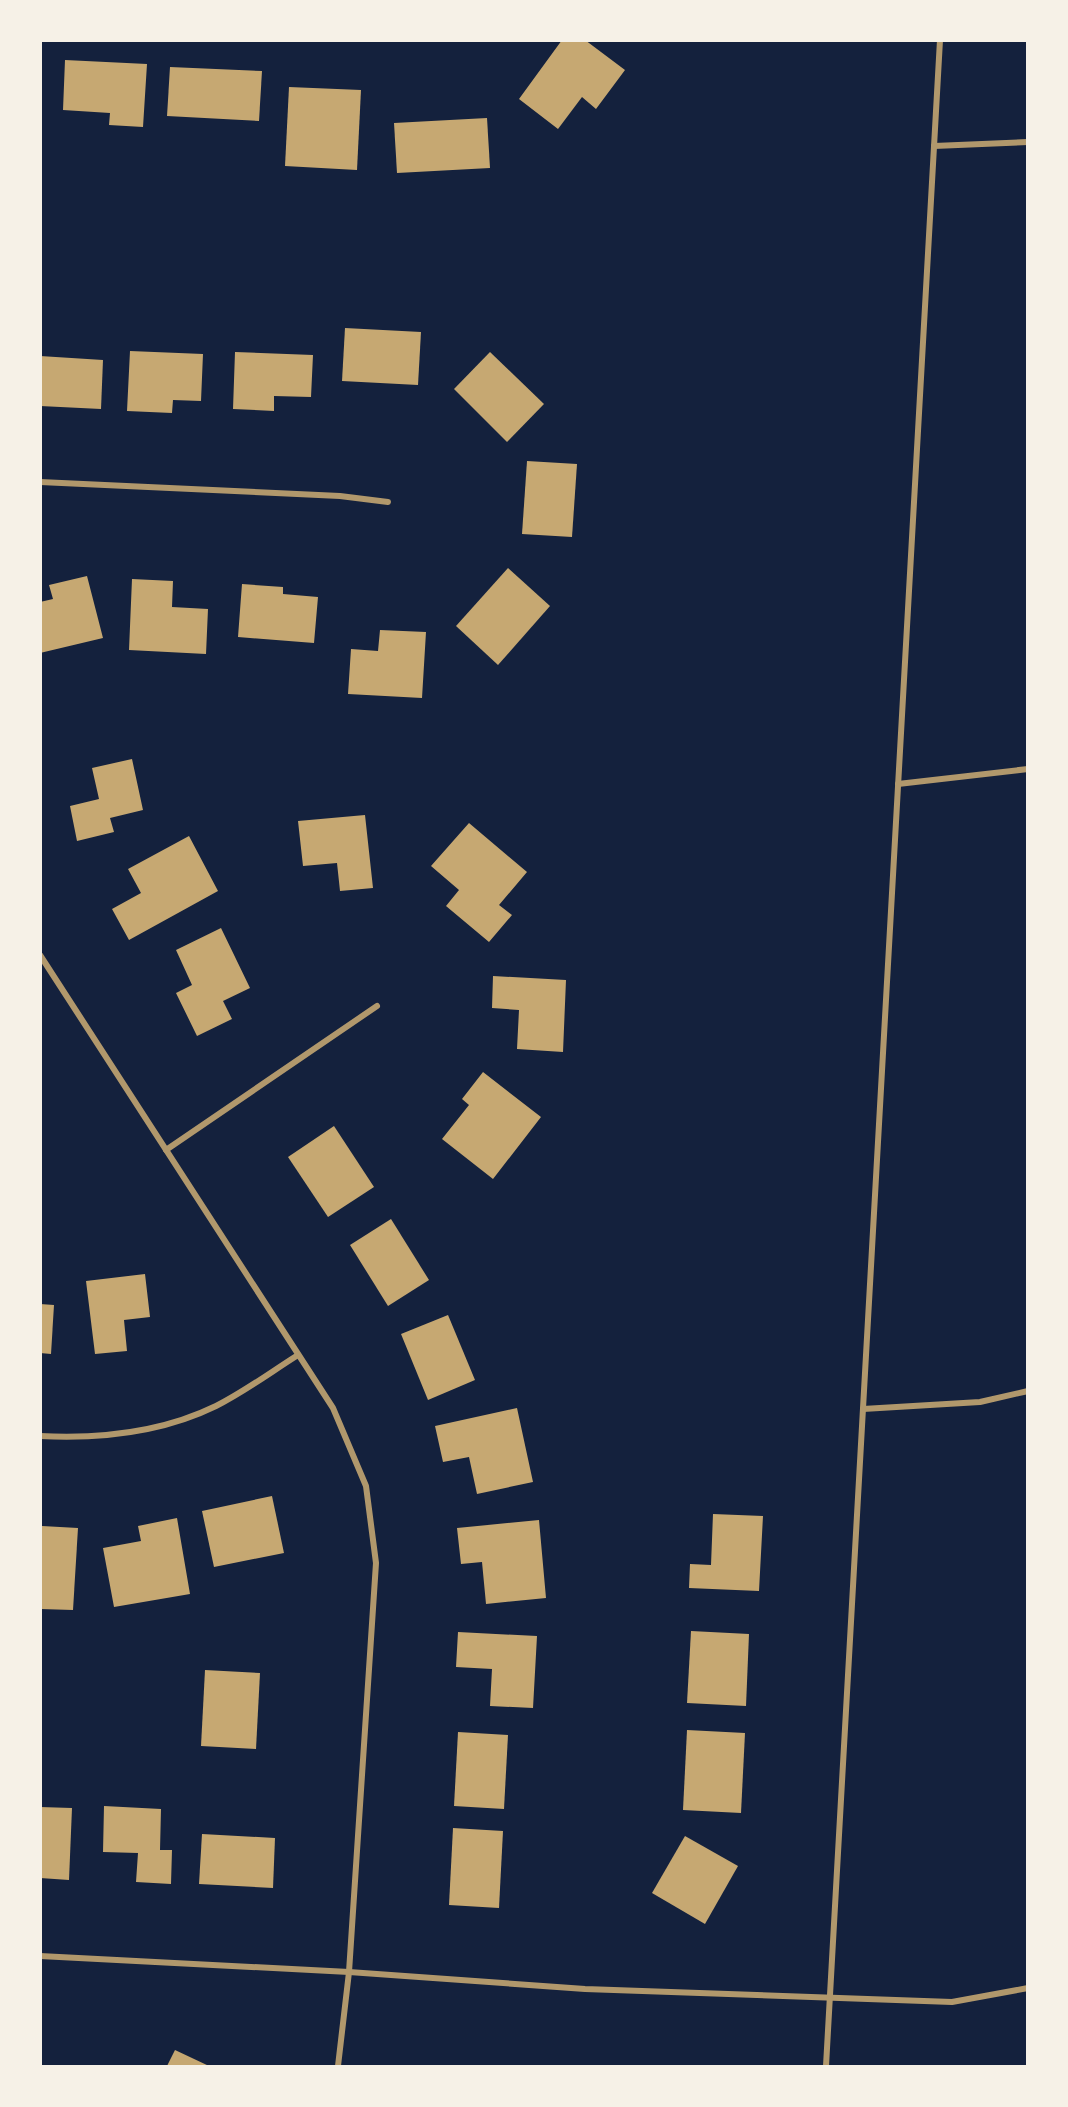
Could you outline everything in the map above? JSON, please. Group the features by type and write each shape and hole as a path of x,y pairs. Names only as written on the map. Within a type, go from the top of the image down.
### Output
{"street":[{"path":"826,2067 940,40"},
{"path":"934,146 1028,142"},
{"path":"40,482 340,496 388,502"},
{"path":"898,783 1028,769"},
{"path":"40,955 333,1408 366,1486 376,1563 350,1972 338,2067"},
{"path":"166,1150 377,1006"},
{"path":"40,1436 114,1434 173,1424 217,1406 298,1355"},
{"path":"863,1409 980,1402 1028,1392"},
{"path":"40,1956 350,1972 585,1989 952,2002 1028,1988"}],"building":[{"path":"562,40 585,40 625,70 596,109 582,97 558,129 519,99"},
{"path":"65,60 147,64 143,127 109,125 110,113 63,110"},
{"path":"170,67 262,71 259,121 167,116"},
{"path":"289,87 361,90 357,170 285,166"},
{"path":"487,118 490,168 397,173 394,123"},
{"path":"345,328 421,332 418,385 342,381"},
{"path":"130,351 203,354 201,401 173,400 172,413 127,411"},
{"path":"235,352 313,355 311,397 274,396 274,411 233,409"},
{"path":"490,352 544,404 507,442 454,389"},
{"path":"40,356 103,360 101,409 40,406"},
{"path":"527,461 577,464 572,537 522,534"},
{"path":"508,568 550,606 498,665 456,626"},
{"path":"87,576 103,638 40,653 40,602 53,599 49,585"},
{"path":"132,579 173,581 172,607 208,609 206,654 129,650"},
{"path":"242,584 283,587 283,594 318,597 314,643 238,637"},
{"path":"380,630 426,632 422,698 348,694 351,649 378,651"},
{"path":"132,759 143,810 110,818 114,832 77,841 70,806 99,799 92,768"},
{"path":"365,815 373,888 340,891 337,863 303,866 298,821"},
{"path":"469,823 527,872 499,905 512,915 489,942 446,906 459,890 431,866"},
{"path":"189,836 218,891 129,940 112,909 141,893 128,869"},
{"path":"221,928 250,988 223,1001 232,1019 197,1036 176,993 192,985 176,950"},
{"path":"493,976 566,980 563,1052 517,1049 519,1010 492,1008"},
{"path":"483,1072 541,1117 493,1179 442,1139 469,1105 462,1099"},
{"path":"334,1126 374,1187 328,1217 288,1157"},
{"path":"391,1219 429,1280 388,1306 350,1245"},
{"path":"145,1274 150,1317 124,1320 127,1351 95,1354 86,1281"},
{"path":"40,1304 54,1305 51,1354 40,1353"},
{"path":"448,1315 475,1380 428,1400 401,1334"},
{"path":"517,1408 533,1482 477,1494 469,1457 443,1462 435,1426"},
{"path":"272,1496 284,1553 214,1567 202,1511"},
{"path":"713,1514 763,1516 759,1591 689,1588 690,1564 711,1565"},
{"path":"177,1518 190,1594 114,1607 103,1548 141,1541 138,1526"},
{"path":"539,1520 546,1598 486,1604 482,1562 461,1564 457,1528"},
{"path":"42,1526 78,1528 73,1610 40,1609"},
{"path":"691,1631 749,1634 746,1706 687,1703"},
{"path":"458,1632 537,1636 533,1708 490,1706 492,1669 456,1667"},
{"path":"205,1670 260,1673 256,1749 201,1746"},
{"path":"687,1730 745,1733 741,1813 683,1810"},
{"path":"458,1732 508,1735 504,1809 454,1806"},
{"path":"104,1806 161,1809 160,1850 172,1850 171,1884 136,1882 138,1853 103,1852"},
{"path":"40,1807 72,1808 69,1880 40,1878"},
{"path":"453,1828 503,1831 499,1908 449,1905"},
{"path":"202,1834 275,1838 273,1888 199,1884"},
{"path":"685,1836 738,1866 705,1924 652,1893"},
{"path":"175,2050 209,2066 167,2066"}]}
